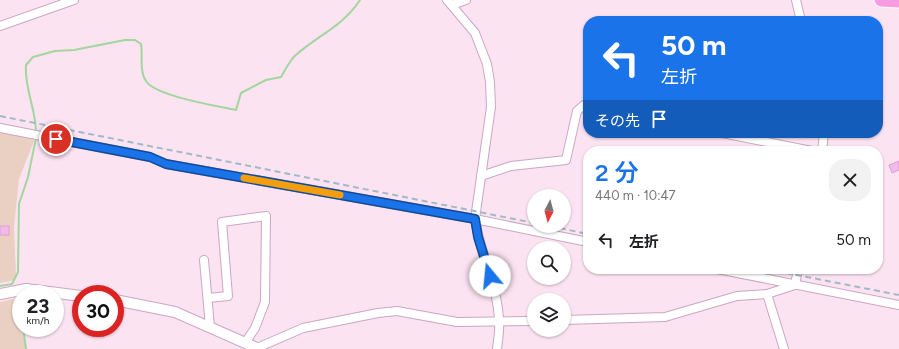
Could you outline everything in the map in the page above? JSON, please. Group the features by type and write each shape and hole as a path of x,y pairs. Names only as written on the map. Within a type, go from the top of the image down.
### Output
{"highway":[{"path":"881,0 899,1"}],"street":[{"path":"0,26 74,0"},
{"path":"449,2 466,0"},
{"path":"796,0 800,16"},
{"path":"449,2 475,33 487,64 490,82 491,107 475,219 478,237 494,289 499,322 497,349"},
{"path":"481,176 511,166 566,160 577,111 583,106"},
{"path":"0,128 150,157 166,164 475,219 583,241"},
{"path":"747,138 787,146"},
{"path":"208,298 228,296 222,222 266,216 265,302 255,328 245,343"},
{"path":"204,260 210,328"},
{"path":"741,274 899,305"},
{"path":"795,285 797,274"},
{"path":"571,320 665,317 737,296 767,294 795,285"},
{"path":"0,294 26,289 72,295"},
{"path":"767,294 784,349"},
{"path":"124,302 175,312 258,349 303,328 378,313 397,311 457,322 527,321"}],"shaded area":[{"path":"0,130 33,136 34,141 19,179 14,227 16,276 14,280 0,283"},
{"path":"12,299 12,337 23,337 26,349 0,349 0,302"}],"building":[{"path":"899,161 899,170 892,173 889,165"},
{"path":"0,226 9,226 9,235 0,235"}],"waterway":[{"path":"36,132 26,74 26,65 33,57 55,51 74,50 125,40 135,40 141,44 142,48 142,68 144,77 152,86 173,96 236,110 241,93 266,80 281,77 290,61 295,56 305,47 339,23 354,9 360,0"},
{"path":"0,286 12,284 18,272 19,204 28,177 36,138"},
{"path":"24,337 26,349"}],"railway":[{"path":"0,116 527,222"},
{"path":"571,230 583,233"},
{"path":"792,274 899,295"}],"slow traffic":[{"path":"244,178 340,195"}],"route":[{"path":"56,139 150,157 166,164 475,219 478,237 490,276"}]}
